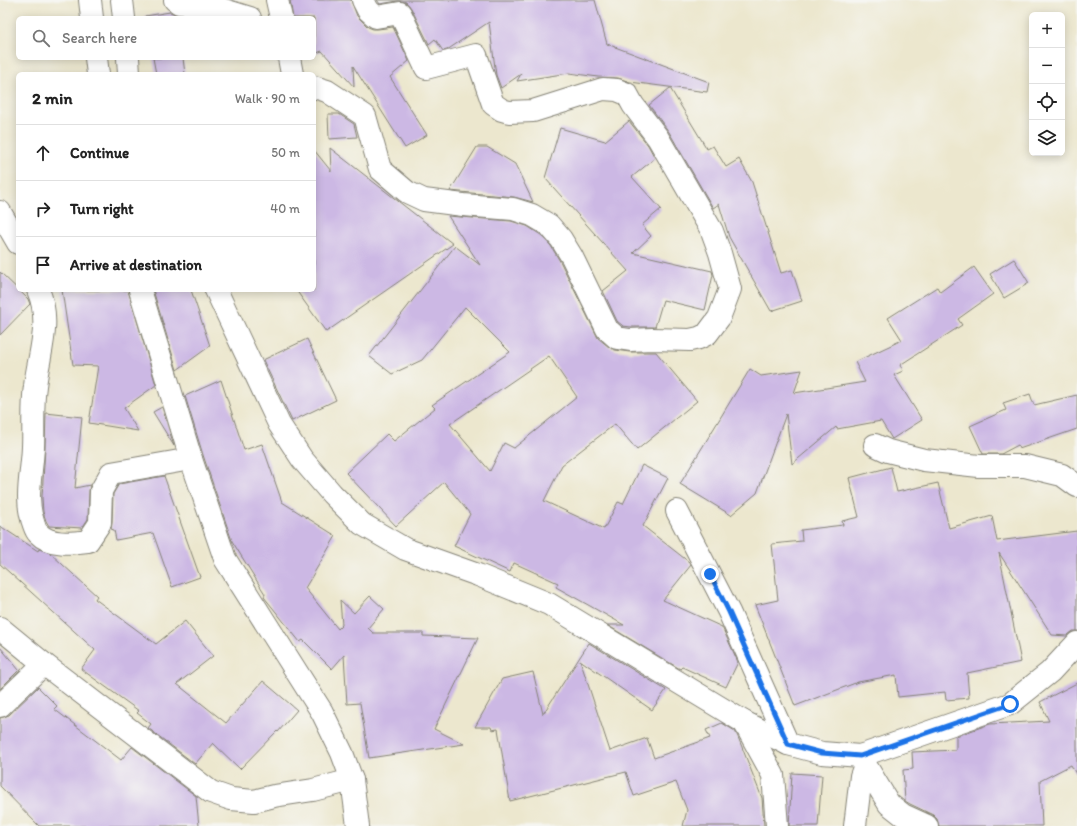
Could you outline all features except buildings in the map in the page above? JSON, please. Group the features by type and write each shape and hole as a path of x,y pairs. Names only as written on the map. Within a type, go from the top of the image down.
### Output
{"street":[{"path":"90,0 92,16"},
{"path":"122,0 124,16"},
{"path":"175,0 178,3 211,6 244,16"},
{"path":"277,0 281,16"},
{"path":"316,88 327,91 365,116 380,169 407,192 424,200 463,206 513,209 532,215 549,225 561,239 572,257 607,329 617,338 630,340 690,340 707,334 720,318 730,289 712,231 662,144 633,105 627,94 617,90 603,89 533,111 509,112 502,110 493,104 476,55 426,68 400,13 376,17 368,10 363,0"},
{"path":"96,60 98,72"},
{"path":"128,60 129,72"},
{"path":"289,60 292,72"},
{"path":"0,212 16,240"},
{"path":"39,292 45,311 45,330 35,387 33,449 29,496 31,517 37,532 45,539 52,542 72,543 88,541 100,523 101,491 111,473 191,459"},
{"path":"141,292 191,459 225,559 322,712 342,753 352,780 358,826"},
{"path":"217,292 279,424 302,459 332,494 362,524 405,549 478,575 549,604 744,722 788,744 822,753 863,761 1010,704 1050,672 1077,643"},
{"path":"875,445 888,451 924,460 980,466 1025,466 1062,475 1077,486"},
{"path":"676,511 729,612 788,744"},
{"path":"0,628 44,664 211,792 231,799 254,801 274,796 313,790 352,780"},
{"path":"0,706 44,664"},
{"path":"744,722 773,775 777,826"},
{"path":"855,826 863,761"},
{"path":"863,761 882,794 896,810 903,815 927,826"}],"route":[{"path":"710,574 729,612 788,744 822,753 860,756 1010,704"}]}
